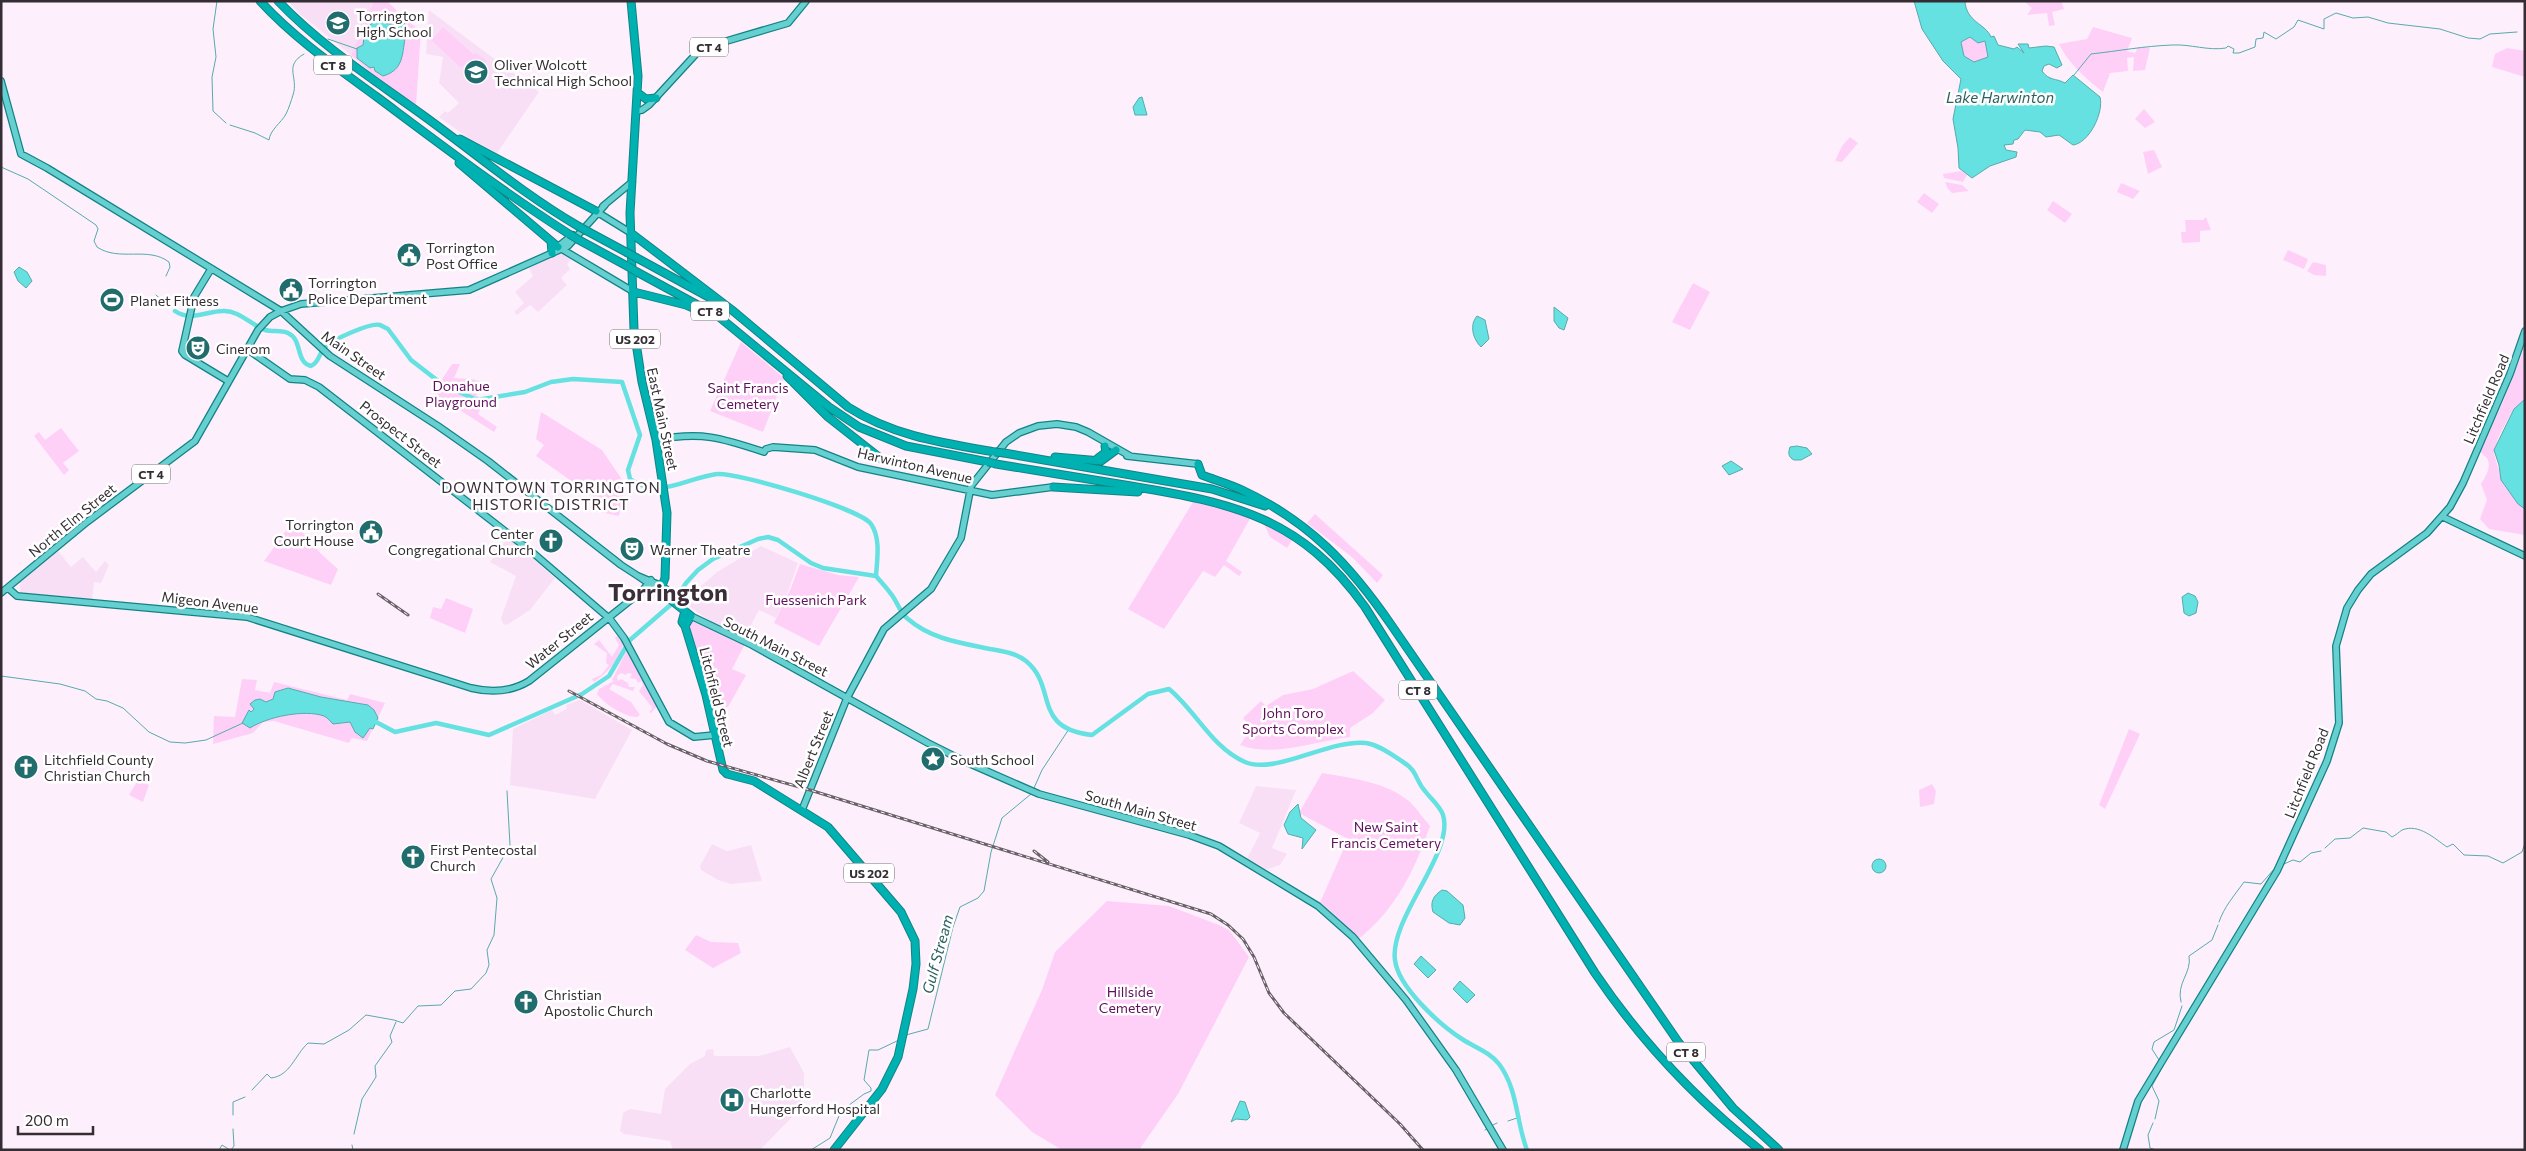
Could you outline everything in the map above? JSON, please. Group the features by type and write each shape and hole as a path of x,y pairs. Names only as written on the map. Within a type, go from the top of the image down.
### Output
{"highway":[{"name":"CT 8","path":"260,1 303,44 527,208 569,234 575,241 695,302 739,332 844,418 877,436 902,445 996,464 1185,495 1230,506 1270,522 1321,557 1351,587 1620,1009 1663,1061 1717,1115 1760,1150"},
{"name":"CT 8","path":"278,1 312,35 421,113 513,184 578,226 732,310 848,407 884,427 912,436 995,452 1212,489 1261,505 1296,522 1334,553 1366,588 1608,941 1695,1063 1733,1108 1779,1150"},
{"name":"East Main Street","path":"631,1 638,93 630,220 635,346 656,440 663,482 667,513 665,576 671,596"},
{"path":"638,93 646,99 654,99"},
{"path":"421,113 473,147 598,212"},
{"path":"430,137 560,248"},
{"path":"630,232 732,310"},
{"path":"551,241 552,254"},
{"path":"633,293 686,305 739,332"},
{"path":"791,376 798,388 828,418 884,461"},
{"path":"1091,460 1104,456 1105,446"},
{"path":"1022,456 1105,460 1116,451"},
{"path":"1198,464 1202,475 1242,490 1296,522"},
{"path":"1053,487 1078,487 1185,495"},
{"name":"South Main Street","path":"671,596 691,616"},
{"name":"Litchfield Street","path":"671,596 685,626 715,735 721,766 726,773 754,782 802,810"},
{"path":"685,626 691,616"},
{"name":"US 202","path":"802,810 823,824 842,841 898,907 915,940 916,964 904,1036 898,1058 888,1078 834,1150"}],"main road":[{"name":"CT 4","path":"654,99 696,54 712,46 785,23 792,18 806,1"},
{"name":"Main Street","path":"1,81 21,154 47,168 280,311 293,320 323,350 468,447 588,542 671,596"},
{"path":"637,107 654,99"},
{"name":"CT 4","path":"280,311 301,304 469,290 552,254 632,182"},
{"name":"CT 4","path":"560,248 575,241 598,212"},
{"path":"598,212 630,232"},
{"path":"574,256 570,248 575,241"},
{"path":"560,248 633,293"},
{"path":"210,269 194,297 182,352 228,381"},
{"path":"293,320 292,311 301,304"},
{"path":"270,305 270,317"},
{"name":"North Elm Street","path":"8,588 87,522 195,440 258,330 270,317 280,311"},
{"name":"Litchfield Road","path":"2123,1150 2138,1101 2277,871 2323,770 2339,723 2336,646 2341,624 2351,601 2374,572 2419,540 2443,517 2466,474 2510,374 2525,331"},
{"name":"Prospect Street","path":"247,348 290,379 310,382 326,392 532,552 607,617 624,638 669,722 694,736 715,735"},
{"path":"971,491 971,486 1006,442 1019,433 1038,426 1057,424 1076,427 1088,432 1116,451"},
{"path":"971,491 1006,446 1018,437 1037,430 1056,428 1074,430 1130,456 1198,464"},
{"name":"Harwinton Avenue","path":"656,440 704,435 729,440 764,452 768,447 815,450 858,467 992,495 1053,487"},
{"path":"879,472 884,461"},
{"name":"Albert Street","path":"802,810 847,698 884,629 891,620 931,589 961,538 971,491"},
{"path":"2443,517 2525,556"},
{"name":"Water Street","path":"471,688 497,691 520,686 650,582"},
{"name":"CT 4","path":"1,593 8,588"},
{"name":"Migeon Avenue","path":"8,588 16,596 247,617 471,688"},
{"name":"South Main Street","path":"691,616 752,645 928,743 1032,791 1189,835 1219,846 1318,906 1353,937 1406,1000 1456,1070 1503,1150"}],"shaded area":[{"name":"Torrington High School","path":"288,1 374,1 351,55 300,14"},
{"name":"Oliver Wolcott Technical High School","path":"429,10 539,92 497,153 467,137 439,117 445,111 448,113 459,103 439,83 443,57 426,54"},
{"path":"560,253 572,258 567,264 570,269 561,278 567,285 538,312 530,305 517,315 514,312 524,303 515,292 533,276 529,268"},
{"path":"508,537 555,578 530,610 507,625 503,624 501,618 516,576 490,562"},
{"path":"761,546 798,563 785,600 776,618 759,610 744,638 713,623 683,602 717,572"},
{"path":"58,551 71,567 83,557 96,572 105,561 109,565 101,583 94,582 92,600 20,594 20,582"},
{"path":"580,700 632,730 595,799 510,785 513,729 552,710 555,715 567,709 566,705"},
{"path":"1256,786 1296,790 1272,848 1287,854 1280,865 1264,870 1247,859 1260,833 1239,823"},
{"path":"712,844 727,851 751,845 762,881 731,884 718,880 701,870 700,866"},
{"name":"Charlotte Hungerford Hospital","path":"790,1047 804,1073 804,1095 792,1117 760,1150 673,1150 670,1141 624,1134 620,1131 623,1113 630,1109 661,1114 665,1089 690,1064 705,1056 706,1050 713,1049 714,1056 759,1056"}],"green space":[{"path":"374,1 387,1 407,21 421,30 416,105 384,84 351,55"},
{"path":"2024,1 2061,1 2064,9 2052,12 2055,25 2049,26 2047,13 2027,15 2032,8"},
{"path":"443,27 473,54 476,53 487,61 478,75 468,66 469,59 461,68 431,40"},
{"path":"2093,27 2132,38 2127,51 2135,53 2138,47 2150,48 2145,70 2133,71 2134,57 2127,58 2128,71 2110,73 2103,92 2072,64 2059,44 2087,39"},
{"path":"1970,37 1978,42 1985,41 1988,57 1974,62 1964,56 1961,42"},
{"path":"2507,48 2525,51 2525,77 2492,67 2495,54"},
{"path":"2144,109 2155,122 2145,128 2135,119"},
{"path":"1850,137 1858,143 1842,162 1835,161 1842,146"},
{"path":"2154,150 2162,167 2148,174 2143,152"},
{"path":"1961,171 1967,175 1963,182 1944,178 1943,174"},
{"path":"1945,182 1962,185 1969,191 1952,193"},
{"path":"2121,183 2140,191 2133,199 2117,192"},
{"path":"1924,193 1939,204 1932,213 1917,202"},
{"path":"2053,201 2072,214 2065,223 2047,210"},
{"path":"2206,217 2211,230 2200,231 2200,242 2182,243 2181,232 2186,232 2185,220 2203,220"},
{"path":"2288,250 2308,259 2304,269 2283,260"},
{"path":"2313,262 2326,265 2326,276 2314,275 2307,271"},
{"path":"1693,283 1710,292 1690,330 1672,322"},
{"name":"Saint Francis Cemetery","path":"741,342 784,378 763,432 710,411"},
{"path":"2525,346 2525,399 2511,413 2498,438 2494,454 2503,484 2518,504 2525,509 2525,535 2489,529 2480,519 2487,500 2481,484 2489,467 2488,460 2480,450 2502,404"},
{"name":"Donahue Playground","path":"452,364 460,364 454,378 472,379 482,382 476,395 484,402 478,414 497,427 494,432 433,393"},
{"path":"541,412 602,450 625,484 619,516 591,510 594,497 536,456 544,445 536,439"},
{"path":"61,428 79,451 63,463 69,470 64,475 34,436 39,432 45,440"},
{"path":"1193,502 1251,517 1226,561 1242,572 1239,576 1224,565 1215,577 1203,571 1164,629 1128,609"},
{"path":"1315,514 1383,575 1377,583 1352,557 1307,523"},
{"path":"293,521 320,553 338,569 331,585 264,561"},
{"path":"1264,524 1292,540 1287,548 1270,537"},
{"name":"Fuessenich Park","path":"800,564 838,575 859,577 819,646 774,623"},
{"path":"446,598 473,609 465,633 430,618 433,607 441,609"},
{"path":"692,621 745,644 732,669 746,675 728,707 711,708 688,626"},
{"path":"619,635 624,644 618,656 612,666 594,682 592,679 601,675 609,665 606,663 607,653 594,644 599,640 612,657 619,645 615,638"},
{"path":"627,650 657,706 651,713 649,712 652,709 651,706 639,691 643,685 641,681 638,683 636,679 630,678 632,674 628,673 626,675 621,673 617,676 618,681 621,679 628,683 629,687 635,687 633,691 613,684 609,689 631,702 640,715 637,717 627,715 615,709 597,694 599,689 614,681 612,680"},
{"name":"John Toro Sports Complex","path":"1353,671 1385,700 1373,713 1350,728 1350,737 1280,749 1253,749 1240,745 1251,729 1243,718 1261,701 1266,706 1283,695 1313,689"},
{"path":"242,679 257,680 255,690 270,693 274,682 347,700 350,694 385,703 367,741 352,738 349,743 274,721 263,722 253,733 213,744 214,716 235,717"},
{"path":"2129,729 2140,734 2105,809 2099,805"},
{"name":"New Saint Francis Cemetery","path":"1322,773 1368,782 1391,790 1410,802 1430,826 1418,858 1402,889 1382,916 1357,940 1349,930 1319,905 1348,839 1299,813"},
{"path":"138,780 149,785 143,802 129,795"},
{"path":"1932,784 1936,791 1934,804 1920,807 1919,790"},
{"name":"Hillside Cemetery","path":"1107,901 1169,906 1219,925 1229,930 1249,957 1178,1094 1139,1150 1062,1150 1032,1132 995,1095 1042,990 1055,952"},
{"path":"696,935 711,942 738,943 741,953 713,968 685,950"}],"water":[{"name":"Lake Harwinton","path":"1914,1 1965,1 1966,8 1972,18 1991,37 1994,36 1998,45 2014,49 2017,47 2024,53 2018,44 2028,44 2029,48 2054,47 2062,65 2057,68 2049,64 2044,66 2042,71 2050,78 2065,83 2073,75 2100,97 2100,111 2090,133 2085,139 2073,145 2059,135 2046,137 2040,132 2025,130 2018,139 2014,140 2013,144 2004,145 2006,150 2017,152 2016,157 1990,166 1972,178 1959,168 1953,119 1961,79 1943,61 1922,29","holes":["1970,37 1978,43 1985,41 1988,57 1974,62 1964,56 1961,42"]},
{"path":"378,13 386,23 394,25 398,20 403,21 406,30 402,55 397,68 383,76 375,71 374,67 370,68 357,58 357,48 363,45 365,29 374,22 373,17"},
{"path":"1142,97 1147,115 1135,115 1133,107 1139,98"},
{"path":"19,267 27,272 32,281 26,288 18,281 14,272"},
{"path":"1554,307 1568,318 1564,330 1559,328 1554,321"},
{"path":"1477,316 1485,320 1489,339 1481,347 1473,332 1473,324"},
{"path":"2525,399 2525,509 2518,504 2501,480 2494,450 2514,409"},
{"path":"1790,447 1807,448 1812,454 1801,460 1792,459 1789,449"},
{"path":"1731,461 1743,469 1729,475 1722,466"},
{"path":"2188,593 2195,596 2198,602 2196,613 2189,616 2184,613 2182,597"},
{"path":"288,688 321,697 368,705 374,710 378,718 373,729 370,728 363,738 355,732 350,722 333,724 324,716 316,714 286,715 250,728 242,723 249,710 251,712 254,709 250,704 255,700 260,699 266,702 273,699 275,692"},
{"path":"1298,804 1301,818 1316,830 1302,849 1303,838 1288,834 1284,825 1290,812"},
{"path":"1876,859 1882,859 1886,866 1882,873 1876,873 1872,869 1872,863"},
{"path":"1442,890 1447,891 1463,905 1465,918 1460,925 1449,923 1433,912 1433,899"},
{"path":"1421,956 1436,970 1428,978 1414,964"},
{"path":"1460,981 1475,995 1467,1003 1453,989"},
{"path":"1240,1101 1245,1102 1250,1117 1247,1120 1236,1119 1231,1122"}],"waterway":[{"path":"217,1 213,29 216,57 212,77 213,111 226,123"},
{"path":"2074,75 2091,54 2142,47 2186,45 2213,49 2226,48 2228,46 2234,49 2233,53 2239,53 2255,47 2256,39 2263,38 2264,32 2276,39 2294,27 2298,20 2324,29 2324,19 2336,13 2353,18 2368,17 2388,23 2440,29 2468,38 2480,39 2490,34 2517,32"},
{"path":"328,39 357,49"},
{"path":"230,125 255,133 269,140 271,133 288,109 294,89 294,63 304,54"},
{"path":"1,167 28,179 96,225 98,229 94,241 97,247 115,253 161,257 169,262 170,267 166,276"},
{"path":"156,295 166,304"},
{"path":"175,311 187,316 229,311 240,315 265,330 288,333 296,341 303,360 311,366 316,363 325,347 335,340 360,329 380,325 388,329 411,360 442,384 477,400 525,392 551,382 573,379 622,382 640,435 628,470 630,479 641,485 662,488 705,476 729,475 772,485 846,510 862,517 871,524 874,530 878,549 876,576"},
{"path":"376,722 395,732 436,723 489,735 582,694 609,676 630,640 675,601 686,583 698,570 713,559 758,539 768,537 778,540 811,563 823,568 876,576"},
{"path":"876,576 905,616 917,626 936,636 1009,653 1026,661 1036,671 1053,715 1060,724 1073,731 1092,735 1148,694 1169,689 1223,748 1245,762 1257,765 1272,764 1336,746 1366,743 1386,751 1408,765 1422,787 1442,812 1444,830 1440,848 1402,925 1396,944 1395,960 1398,971 1412,993 1432,1015 1453,1033 1487,1053 1499,1064 1510,1084 1527,1150"},
{"path":"1,676 60,684 85,691 96,699 107,701 123,708 149,732 170,742 185,743 206,740 243,723"},
{"name":"Gulf Stream","path":"1034,788 1042,770 1069,729"},
{"path":"252,1090 267,1074 271,1078 278,1076 288,1069 308,1043 324,1044 349,1030 366,1015 403,1023 418,1006 441,1005 455,991 471,989 486,973 489,965 487,950 494,935 497,898 491,879 510,845 507,791"},
{"name":"Gulf Stream","path":"906,1035 928,1029 953,927 960,907 978,898 984,891 991,852 1002,818 1031,794"},
{"path":"2325,848 2335,839 2350,838 2363,828 2386,832 2392,837 2408,828 2421,830 2447,847 2453,844 2464,855 2488,856 2503,863 2522,852 2525,843"},
{"path":"2284,864 2293,860 2300,862 2311,853 2321,851"},
{"path":"2219,922 2226,906 2244,882 2261,884 2275,868"},
{"path":"2181,1002 2181,989 2188,968 2189,956 2212,940 2218,925"},
{"path":"2159,1060 2152,1049 2154,1042 2174,1030 2182,1006"},
{"path":"354,1134 362,1099 376,1077 375,1066 392,1042 390,1036 396,1022"},
{"name":"Gulf Stream","path":"811,1150 830,1138 841,1111 871,1091 871,1088 864,1080 869,1050 878,1050 899,1040"},
{"path":"2155,1119 2159,1101 2152,1086 2163,1066"},
{"path":"233,1115 233,1102 245,1097"},
{"path":"1508,1121 1520,1117"},
{"path":"1491,1126 1497,1123"},
{"path":"2153,1123 2148,1135 2150,1148 2156,1150"},
{"path":"231,1150 234,1146 233,1129"},
{"path":"219,1150 222,1145 230,1150"},
{"path":"352,1145 353,1150"}],"railway":[{"path":"378,594 408,615"},
{"path":"569,691 667,744 707,761 810,790 1211,914 1228,925 1243,939 1254,957 1269,993 1284,1013 1400,1124 1423,1150"},
{"path":"1034,851 1048,862"}],"place":[{"name":"Torrington High School","path":"338,23"},
{"name":"Oliver Wolcott Technical High School","path":"476,72"},
{"name":"Torrington Post Office","path":"409,255"},
{"name":"Torrington Police Department","path":"291,290"},
{"name":"Planet Fitness","path":"112,300"},
{"name":"Cinerom","path":"198,348"},
{"name":"Torrington Court House","path":"371,532"},
{"name":"Center Congregational Church","path":"551,541"},
{"name":"Warner Theatre","path":"632,549"},
{"name":"South School","path":"933,759"},
{"name":"Litchfield County Christian Church","path":"26,767"},
{"name":"First Pentecostal Church","path":"413,857"},
{"name":"Christian Apostolic Church","path":"526,1002"},
{"name":"Charlotte Hungerford Hospital","path":"732,1100"}],"district":[{"name":"DOWNTOWN TORRINGTON HISTORIC DISTRICT","path":"551,496"},
{"name":"Torrington","path":"668,591"}]}
